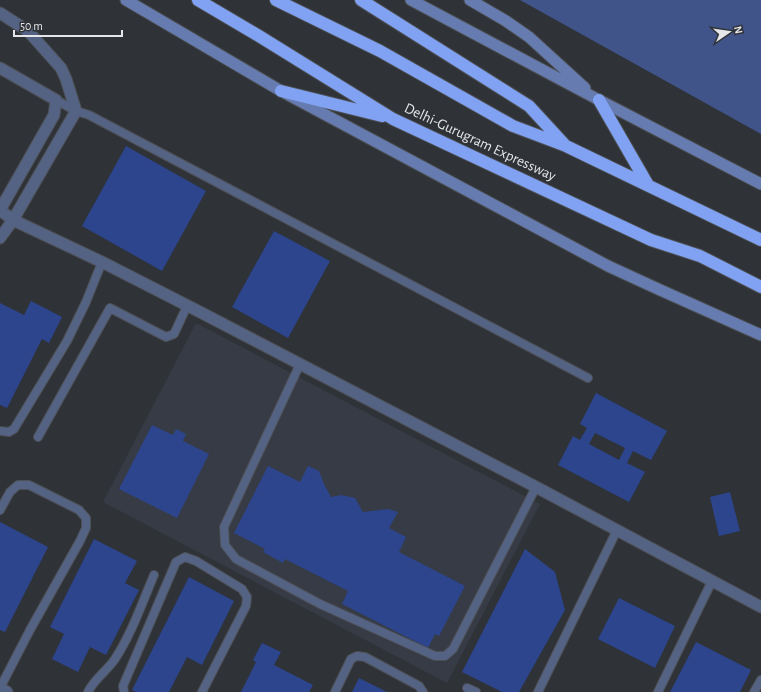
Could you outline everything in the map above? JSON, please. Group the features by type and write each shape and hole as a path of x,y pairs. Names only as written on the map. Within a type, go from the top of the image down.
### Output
{"highway":[{"name":"Delhi-Gurugram Expressway","path":"198,0 393,119 651,240 700,256 761,287"},
{"name":"Delhi-Gurugram Expressway","path":"276,0 380,51 513,126 566,146 761,240"},
{"path":"360,0 529,106 566,146"},
{"path":"281,91 393,119"},
{"path":"599,100 648,185"}],"main road":[{"path":"126,0 281,91 608,266 761,335"},
{"path":"411,0 761,184"},
{"path":"470,0 506,20 529,37 599,100"}],"street":[{"path":"0,13 28,31 61,68 76,111 13,220 0,238"},
{"path":"0,68 56,100 54,115 0,210 13,220 102,262 300,364 536,487 761,607"},
{"path":"0,688 7,692"}],"lane":[{"path":"56,100 76,111 89,115 588,378"},
{"path":"0,431 9,432 14,429 67,340 86,302 102,262"},
{"path":"38,437 110,308 166,337 174,334 187,306"},
{"path":"300,364 224,527 225,545 236,559 320,604 435,656 445,656 453,649 536,487"},
{"path":"0,510 10,492 18,485 29,485 79,510 86,518 86,528 0,688"},
{"path":"538,692 617,530"},
{"path":"124,692 123,686 176,562 185,557 242,589 247,596 246,606 202,692"},
{"path":"88,692 93,684 114,661 126,640 154,575"},
{"path":"658,692 712,580"},
{"path":"335,692 351,659 357,656 365,657 412,682 419,686 423,692"},
{"path":"754,692 761,680"},
{"path":"468,688 476,692"}],"shaded area":[{"path":"520,0 761,0 761,134"},
{"path":"196,323 540,504 447,683 103,502"}],"building":[{"path":"126,146 206,191 162,271 82,226"},
{"path":"274,231 330,261 288,338 232,307"},
{"path":"31,301 62,317 49,343 42,339 7,408 0,405 0,303 24,315"},
{"path":"596,393 667,431 651,460 633,451 627,463 645,472 629,502 558,465 573,436 580,440 587,428 580,424","holes":["595,433 625,448 619,460 589,444"]},
{"path":"152,425 173,435 176,429 186,434 183,441 209,454 177,518 119,489"},
{"path":"268,466 300,482 308,466 319,471 331,497 341,495 355,498 363,512 388,509 398,512 389,528 406,537 399,552 465,586 439,636 435,634 428,648 342,604 348,591 285,559 283,563 263,552 265,549 234,533"},
{"path":"730,492 740,531 719,536 710,497"},
{"path":"0,522 48,547 5,632 0,630"},
{"path":"94,539 137,561 125,583 139,590 106,655 90,647 78,672 52,659 64,634 50,627"},
{"path":"525,549 555,572 565,610 519,692 502,692 462,672"},
{"path":"189,577 234,601 202,665 187,657 169,692 136,692 132,690"},
{"path":"619,598 675,626 655,668 598,639"},
{"path":"696,642 751,670 740,692 670,692"},
{"path":"262,643 281,652 274,665 313,685 309,692 241,692 256,662 253,660"},
{"path":"359,678 387,692 352,692"}]}
